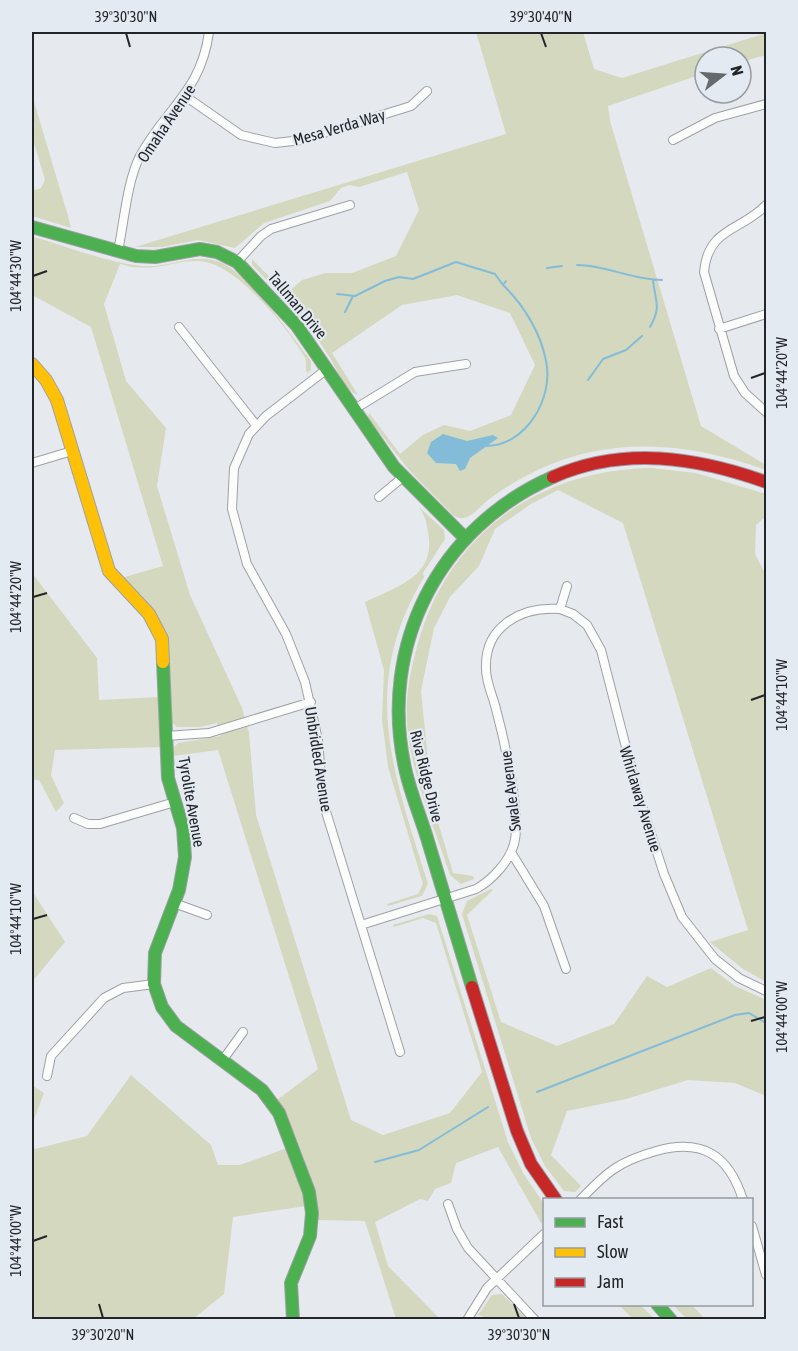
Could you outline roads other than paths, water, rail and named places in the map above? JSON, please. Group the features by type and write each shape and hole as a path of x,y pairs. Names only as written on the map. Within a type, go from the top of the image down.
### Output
{"street":[{"name":"Omaha Avenue","path":"118,251 138,161 185,96 201,65 209,32"},
{"name":"Mesa Verda Way","path":"185,96 241,135 261,141 283,143 302,140 411,106 428,91"},
{"path":"673,140 715,118 766,104"},
{"path":"237,262 261,236 271,229 350,205"},
{"path":"766,205 720,236 706,258 704,280 738,385 766,412"},
{"name":"Tallman Drive","path":"32,227 118,251 155,257 206,249 237,262 290,318 353,410 403,477 464,537"},
{"path":"719,329 766,314"},
{"path":"179,327 256,424"},
{"name":"Tyrolite Avenue","path":"32,364 52,390 109,571 149,614 161,634 168,781 185,847 183,875 155,953 154,984 162,1007 176,1026 262,1090 279,1113 309,1192 312,1213 311,1229 291,1283 293,1320"},
{"path":"353,410 415,372 466,364"},
{"name":"Unbridled Avenue","path":"327,369 256,424 245,440 234,468 231,494 233,519 247,564 291,645 311,702 318,740 323,802 400,1052"},
{"path":"32,463 72,451"},
{"name":"Riva Ridge Drive","path":"555,1198 531,1164 520,1139 405,768 399,736 397,701 403,656 413,620 433,579 464,537 502,503 527,488 566,471 606,460 644,457 682,459 766,482"},
{"path":"379,497 403,477"},
{"path":"560,609 567,586"},
{"name":"Swale Avenue","path":"361,925 445,899 485,883 511,852 515,839 515,821 504,743 486,670 487,655 497,632 514,616 535,609 560,609"},
{"name":"Whirlaway Avenue","path":"560,609 573,614 587,625 601,650 637,790 664,874 682,917 698,942 715,959 740,978 766,991"},
{"path":"166,736 209,733 311,702"},
{"path":"74,818 88,824 100,824 175,802"},
{"path":"511,852 544,906 566,969"},
{"path":"174,903 207,915"},
{"path":"47,1076 51,1056 104,998 123,988 154,984"},
{"path":"222,1061 243,1032"},
{"path":"582,1198 609,1172 625,1162 663,1149 687,1145 709,1151 724,1162 736,1178 742,1198"},
{"path":"448,1203 462,1240 535,1320"},
{"path":"753,1230 766,1275"},
{"path":"467,1320 478,1299 543,1235"},
{"path":"658,1306 671,1320"}],"water":[{"path":"443,434 467,441 493,435 498,438 470,458 465,469 460,471 456,464 436,463 427,453 431,442"}],"waterway":[{"path":"337,294 355,296 385,281 399,277 413,279 456,262 495,274 503,285"},
{"path":"577,265 599,267 640,278 662,280"},
{"path":"547,268 562,266"},
{"path":"650,327 657,309 653,280"},
{"path":"486,446 500,444 525,429 534,417 546,390 544,350 524,310 503,285 506,281"},
{"path":"345,312 353,296"},
{"path":"588,380 603,359 626,350 642,336"},
{"path":"537,1092 735,1015 749,1013 766,1023"},
{"path":"375,1162 419,1150 488,1107"}]}
